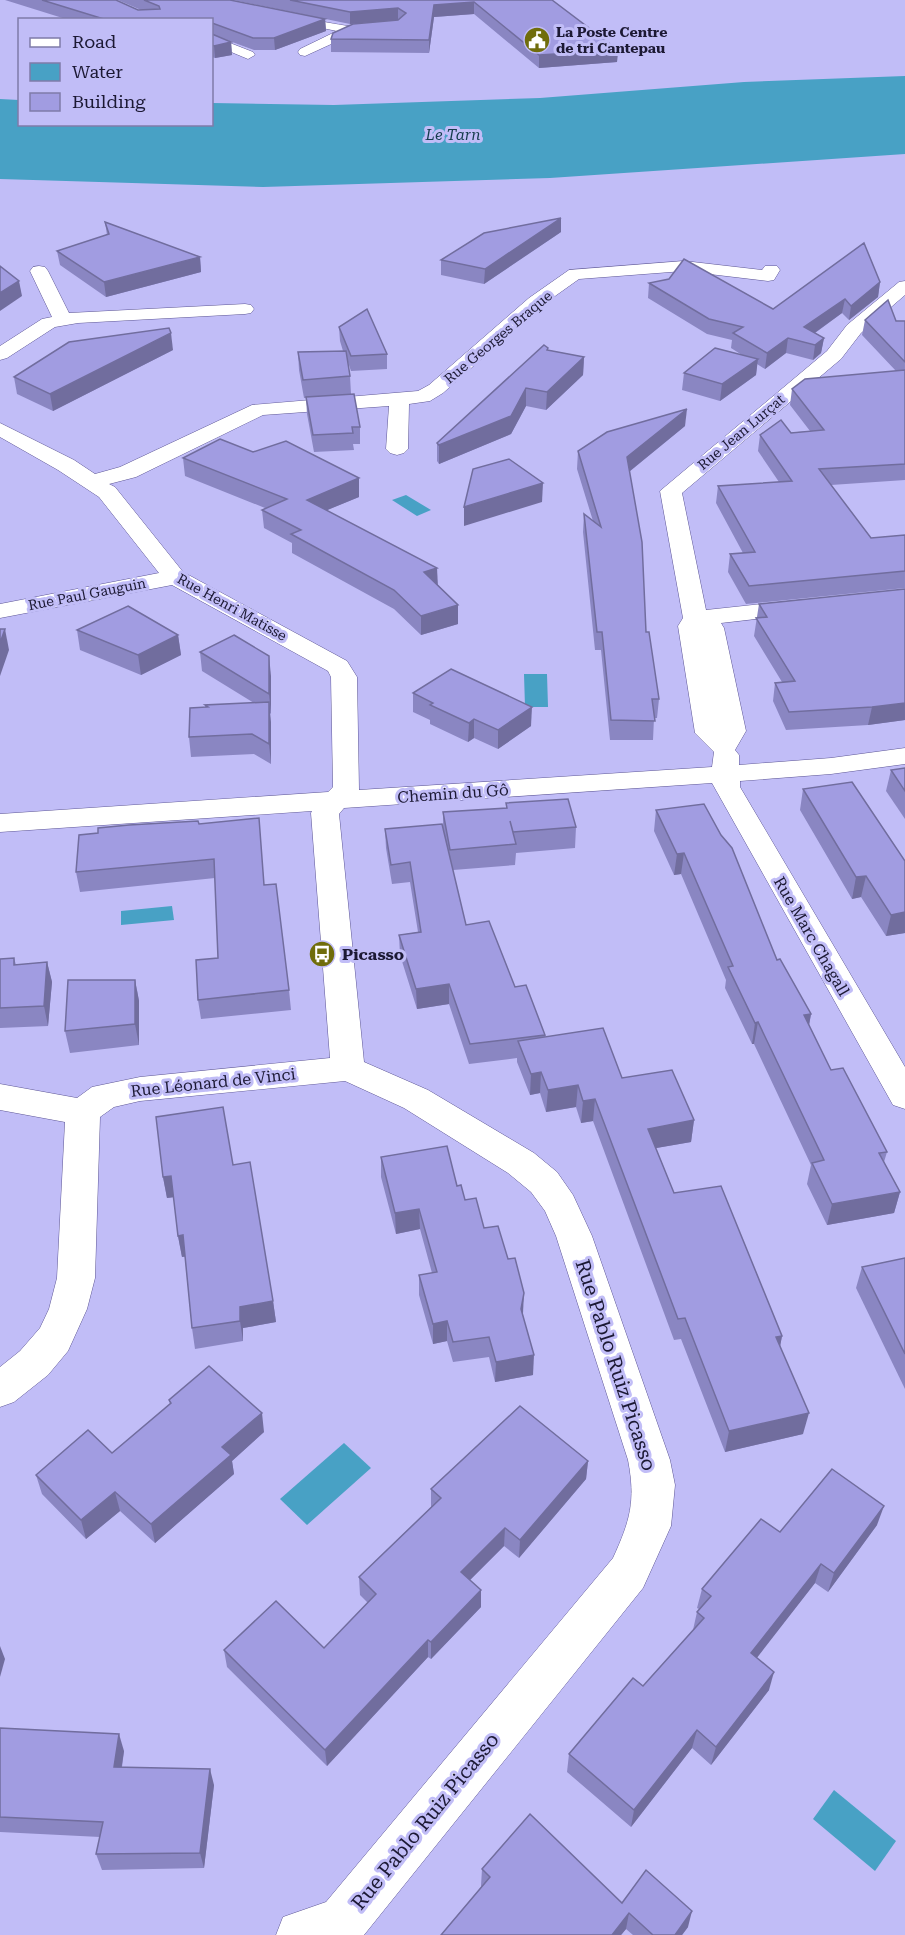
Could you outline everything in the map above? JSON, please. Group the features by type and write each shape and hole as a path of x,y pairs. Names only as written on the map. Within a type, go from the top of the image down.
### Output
{"street":[{"path":"204,0 350,30 398,26"},
{"path":"305,52 350,30"},
{"path":"213,40 248,55"},
{"name":"Rue Georges Braque","path":"94,481 128,472 259,409 273,406 423,397 436,389 535,302 575,274 684,267 768,276 771,270"},
{"path":"39,271 63,320"},
{"name":"Rue Jean Lurçat","path":"725,760 708,733 690,626 695,618 672,491 834,355 854,329 905,286"},
{"path":"0,354 49,323 78,317 245,309"},
{"path":"397,449 399,400"},
{"name":"Rue Henri Matisse","path":"0,429 94,481 112,498 175,577 339,666 344,677 347,788 336,800"},
{"name":"Rue Paul Gauguin","path":"0,611 175,577"},
{"path":"695,618 824,605"},
{"name":"Chemin du Gô","path":"0,823 336,800 725,760 831,766 905,756"},
{"name":"Rue Marc Chagall","path":"725,760 726,787 905,1096"},
{"path":"336,800 325,813 348,1069"},
{"name":"Rue Léonard de Vinci","path":"83,1111 104,1096 140,1089 348,1069"},
{"name":"Rue Pablo Ruiz Picasso","path":"301,1935 342,1922 628,1573 650,1526 654,1485 649,1460 574,1236 560,1205 544,1182 521,1162 416,1099 348,1069"},
{"path":"0,1097 83,1111 76,1278 68,1310 54,1339 34,1364 0,1390"}],"water":[{"name":"Le Tarn","path":"905,76 905,154 550,178 263,187 0,179 0,99 18,100 18,126 213,126 213,103 334,105 540,98 744,82"},
{"path":"406,495 431,510 417,516 392,500"},
{"path":"524,674 547,674 548,707 525,707"},
{"path":"172,906 174,920 121,925 121,911"},
{"path":"344,1443 371,1468 307,1525 280,1499"},
{"path":"834,1790 896,1841 875,1871 813,1819"}],"building":[{"path":"42,0 116,0 138,10 160,9 159,6 144,0 230,0 325,19 274,38 253,38 213,23 213,18 100,18"},
{"path":"290,0 552,0 618,50 539,55 474,2 434,5 429,40 331,39 333,33 353,24 398,20 406,13 398,8 350,12"},
{"path":"213,34 231,42 214,46"},
{"path":"561,218 485,269 441,260 484,233"},
{"path":"105,222 200,257 104,282 57,251 109,234"},
{"path":"864,243 880,282 851,306 845,299 804,327 824,338 815,345 788,338 767,353 733,333 743,327 709,319 649,283 669,279 684,259 773,309"},
{"path":"0,266 19,281 0,293"},
{"path":"888,300 896,321 905,321 905,362 865,320"},
{"path":"367,309 387,354 351,356 339,327"},
{"path":"169,328 171,333 50,394 14,377 69,342"},
{"path":"544,345 548,348 547,350 584,357 547,392 526,388 511,416 439,445 437,443"},
{"path":"715,348 758,359 722,384 684,373"},
{"path":"346,351 350,376 303,380 298,352"},
{"path":"905,370 905,464 819,469 871,538 905,535 905,571 749,586 730,554 755,552 718,486 792,481 760,435 781,420 791,433 824,430 792,389 805,379"},
{"path":"354,394 360,427 352,427 353,433 313,435 306,397"},
{"path":"687,409 627,457 642,542 646,632 649,632 659,699 652,699 655,721 611,720 602,632 597,632 584,514 601,527 578,451 607,432"},
{"path":"220,439 253,452 286,441 359,478 307,500 437,568 424,572 458,605 421,616 394,590 291,534 301,530 262,510 287,499 183,458"},
{"path":"509,459 543,483 464,507 473,469"},
{"path":"905,589 905,703 789,712 775,683 795,681 756,618 767,617 759,604"},
{"path":"128,606 178,635 138,655 77,630"},
{"path":"0,629 5,629 0,643"},
{"path":"234,635 269,656 269,694 200,652"},
{"path":"451,669 532,707 498,730 474,719 469,723 430,705 433,703 413,693"},
{"path":"269,702 269,744 252,734 189,737 190,708 208,707 205,705"},
{"path":"905,768 905,791 891,770"},
{"path":"852,782 905,861 905,912 891,915 866,876 856,877 803,789"},
{"path":"568,799 576,827 513,832 510,821 516,844 450,850 443,812 507,808 506,803"},
{"path":"704,804 721,835 732,848 777,960 780,959 811,1014 804,1015 831,1070 843,1068 887,1152 879,1153 900,1192 832,1204 812,1163 824,1160 758,1022 755,1023 728,967 733,966 684,853 677,854 656,810"},
{"path":"259,818 264,885 276,884 289,990 198,1000 196,960 218,958 214,859 76,872 79,835 98,833 98,828 129,825 198,821 199,824"},
{"path":"442,824 466,925 489,921 515,987 526,985 545,1035 470,1044 449,984 416,989 399,935 421,932 410,862 391,865 385,829"},
{"path":"14,958 14,965 47,962 44,1006 0,1008 0,959"},
{"path":"68,980 135,980 135,1024 65,1031"},
{"path":"603,1028 622,1078 672,1070 694,1120 648,1129 674,1193 721,1186 782,1336 776,1337 809,1413 729,1431 685,1318 678,1319 595,1099 583,1101 578,1085 548,1090 541,1072 531,1074 518,1041"},
{"path":"223,1107 233,1165 250,1162 273,1301 240,1307 240,1321 192,1328 183,1235 178,1236 171,1176 163,1177 156,1117"},
{"path":"447,1146 457,1186 461,1185 465,1200 476,1198 484,1228 498,1226 508,1259 515,1258 524,1293 521,1309 534,1355 496,1362 489,1337 453,1342 447,1321 433,1324 419,1275 437,1272 419,1209 395,1213 381,1157"},
{"path":"905,1258 905,1354 862,1267"},
{"path":"209,1366 262,1413 222,1447 231,1455 151,1524 115,1492 81,1520 36,1475 88,1430 112,1453 171,1403 169,1400"},
{"path":"520,1406 588,1461 520,1540 505,1528 461,1572 481,1590 431,1642 428,1640 325,1750 224,1650 276,1601 324,1648 376,1594 359,1577 441,1498 431,1489"},
{"path":"832,1469 884,1506 834,1573 821,1564 751,1653 774,1672 716,1747 697,1730 634,1810 569,1754 633,1678 643,1686 704,1618 697,1612 711,1596 702,1589 761,1519 780,1532"},
{"path":"0,1728 119,1734 114,1767 210,1769 200,1853 96,1854 103,1822 0,1817"},
{"path":"530,1814 622,1903 646,1870 692,1911 675,1935 653,1935 629,1913 612,1935 441,1935 490,1877 482,1869"}],"place":[{"name":"La Poste Centre de tri Cantepau","path":"537,40"},
{"name":"Picasso","path":"322,954"}]}
